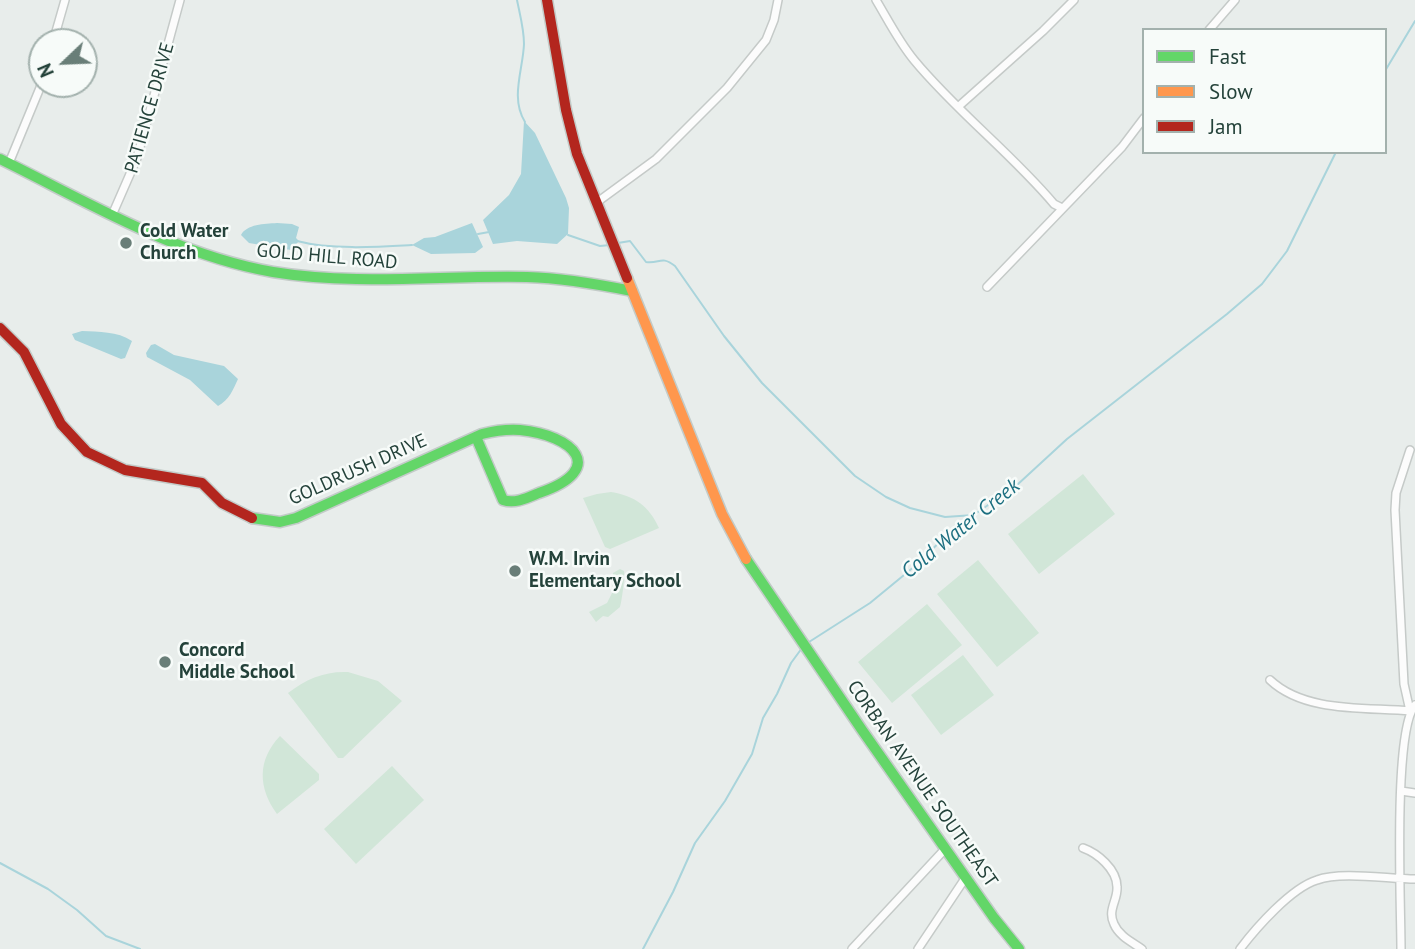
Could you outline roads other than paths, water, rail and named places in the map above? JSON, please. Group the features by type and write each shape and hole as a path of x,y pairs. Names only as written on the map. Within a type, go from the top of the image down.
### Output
{"street":[{"path":"57,28 65,0"},
{"name":"PATIENCE DRIVE","path":"113,213 137,158 180,0"},
{"name":"CORBAN AVENUE SOUTHEAST","path":"547,0 571,132 596,203 722,514 748,562 993,918 1019,949"},
{"path":"596,203 656,159 732,82 766,40 778,0"},
{"path":"876,0 912,58 1018,163 1054,204 1062,208"},
{"path":"960,106 1074,0"},
{"path":"1211,28 1235,0"},
{"path":"4,161 35,98"},
{"path":"987,287 1122,147 1142,121"},
{"name":"GOLD HILL ROAD","path":"4,161 197,253 245,267 359,280 529,277 563,279 632,291"},
{"name":"GOLDRUSH DRIVE","path":"0,328 24,352 61,424 87,452 125,470 202,483 222,503 251,518 280,522 296,518 476,437 498,430 521,430 544,435 572,447 578,454 579,463 575,473 567,480 512,503 503,500 476,437"},
{"path":"1401,949 1401,792 1413,708 1404,684 1395,510 1396,494 1410,450"},
{"path":"1270,680 1279,689 1328,705 1413,708"},
{"path":"1401,792 1415,793"},
{"path":"852,949 946,848"},
{"path":"1083,848 1096,852 1113,874 1118,887 1112,905 1112,920 1118,932 1142,949"},
{"path":"918,949 966,877"},
{"path":"1240,949 1265,919 1312,881 1339,877 1415,879"}],"water":[{"path":"524,121 535,133 569,208 568,234 557,244 517,241 493,244 483,220 509,195 521,174"},
{"path":"277,223 299,227 296,238 299,241 291,250 249,243 241,235 261,224"},
{"path":"472,223 483,247 475,253 431,254 412,245 424,238 435,237"},
{"path":"82,331 114,334 132,341 125,358 121,359 75,340 72,334"},
{"path":"155,344 174,355 224,366 238,379 225,401 218,406 190,380 147,357 146,353 151,345"}],"waterway":[{"path":"517,0 524,44 518,103 525,122"},
{"name":"Cold Water Creek","path":"1387,68 1415,21"},
{"name":"Cold Water Creek","path":"809,642 870,603 915,566 952,530 1017,485 1067,439 1262,284 1287,251 1335,154"},
{"path":"478,234 489,232"},
{"path":"568,235 600,246 610,245"},
{"path":"297,241 339,247 412,245"},
{"path":"618,243 630,241 646,262 663,260 675,266 724,336 762,383 855,476 886,497 910,508 945,517 974,515"},
{"name":"Cold Water Creek","path":"643,949 695,843 725,801 752,754 763,718 791,663 802,648"},
{"path":"0,863 48,889 106,936 140,949"}],"place":[{"name":"Cold Water Church","path":"126,243"},
{"name":"W.M. Irvin Elementary School","path":"515,571"},
{"name":"Concord Middle School","path":"165,662"}]}
